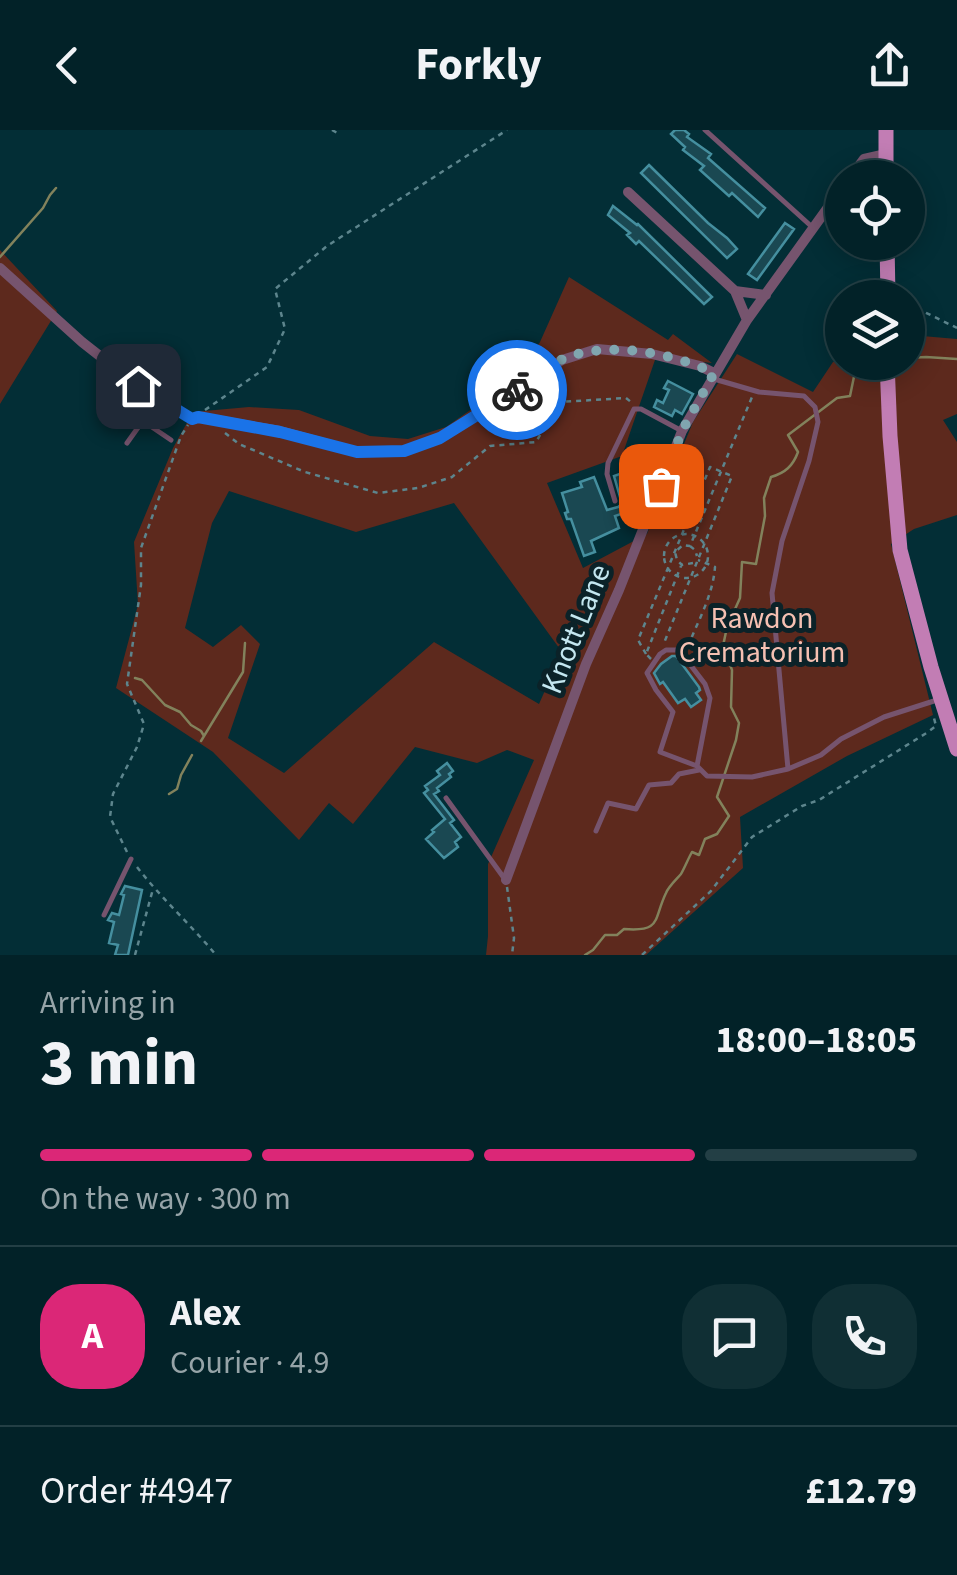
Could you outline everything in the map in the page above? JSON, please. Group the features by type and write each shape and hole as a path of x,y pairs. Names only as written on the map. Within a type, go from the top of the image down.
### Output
{"main road":[{"path":"886,130 886,160"},
{"path":"888,380 900,550 957,749"}],"street":[{"path":"863,160 886,154"},
{"path":"628,192 735,291 748,320"},
{"name":"Knott Lane","path":"506,880 586,664 620,590 682,431 748,320 825,212"},
{"path":"0,268 82,342 138,386 192,419 280,432 357,452 404,451 440,438 562,360 597,349 652,354 700,366 713,375"},
{"path":"735,291 766,294"}],"lane":[{"path":"704,130 814,228"},
{"path":"713,375 755,390 804,396 815,406 818,422 782,541 772,593 788,768"},
{"path":"127,443 158,398"},
{"path":"616,502 607,474 608,463 634,409 641,408 682,431"},
{"path":"143,421 171,440"},
{"path":"698,768 710,698 684,654 673,649 660,654 647,674 674,712 660,752 698,768 707,776 752,776 788,768 821,755 841,739 884,717 942,705"},
{"path":"596,831 608,803 636,809 649,785 671,783 680,774 698,768"},
{"path":"446,798 506,880"},
{"path":"104,915 131,859"}],"path":[{"path":"332,130 339,134"},
{"path":"216,955 131,859 110,817 113,794 144,724 127,684 141,585 141,548 181,436 192,419 267,367 285,329 275,289 327,246 507,130"},
{"path":"925,312 957,328"},
{"path":"690,546 755,390"},
{"path":"654,661 638,640 710,467 732,476 660,654"},
{"path":"682,534 695,536 708,552 701,572 689,577 678,575 665,562 666,547 682,534"},
{"path":"675,552 683,545 696,550 696,560 682,565"},
{"path":"675,552 682,565"},
{"path":"684,654 712,588 715,568 696,560"},
{"path":"646,654 682,565"},
{"path":"642,955 711,891 752,837 928,732 936,726 932,714 942,705"},
{"path":"506,880 514,938 512,955"},
{"path":"136,955 153,887"}],"green space":[{"path":"0,250 57,311 0,404"},
{"name":"Rawdon Crematorium","path":"569,277 668,340 673,334 712,363 656,357 622,456 547,483 583,568 647,534 693,422 737,354 813,392 825,374 825,380 925,380 925,336 957,339 957,414 943,420 957,442 957,515 914,529 891,544 933,715 847,756 740,817 743,868 646,955 486,955 488,864 534,760 507,750 477,763 415,747 353,824 329,803 299,840 213,752 116,688 138,605 134,542 173,448 193,412 249,407 299,410 370,436 408,439 446,427 512,381 540,342","holes":["229,491 356,532 454,503 562,652 539,704 434,642 284,773 228,738 260,644 241,625 213,647 185,628 212,523"]}],"building":[{"path":"675,130 689,134 687,137 711,154 708,158 765,208 758,217 700,170 704,166 683,150 685,147 671,134"},
{"path":"649,165 737,249 727,258 641,173"},
{"path":"613,206 638,224 712,297 704,304 639,241 636,244 627,235 630,233 608,215"},
{"path":"785,223 794,229 757,280 748,274"},
{"path":"668,381 693,394 682,414 675,410 672,416 654,407 657,400 663,403"},
{"path":"625,472 638,508 615,516 619,528 591,541 595,552 584,556 571,519 567,519 562,493 582,487 580,482 594,477 607,510 618,507 622,504 614,476"},
{"path":"676,656 699,687 696,693 701,700 691,707 685,699 678,703 654,673"},
{"path":"447,763 453,771 451,777 434,794 454,820 450,823 461,837 455,842 458,847 444,858 426,839 445,819 424,793 428,790 425,786 440,775 437,771"},
{"path":"125,886 142,890 128,955 115,955 118,945 109,943 114,922 108,920 112,913 119,915"}],"waterway":[{"path":"0,257 56,188"},
{"path":"925,357 957,359"},
{"path":"585,955 605,935 651,926 667,890 692,852 699,855 705,839 717,834 729,816 717,797 739,723 731,707 732,670 723,646 740,598 742,562 756,564 765,516 764,498 771,477 788,468 798,452 788,435 837,398 850,396 853,380"},
{"path":"201,741 243,672 245,643"},
{"path":"135,678 204,736"},
{"path":"169,794 177,789 192,755"}],"way so far":[{"path":"517,390 562,360 597,349 673,358 714,373 682,431 661,486"}],"route":[{"path":"138,386 192,419 280,432 357,452 404,451 440,438 517,390"}]}
